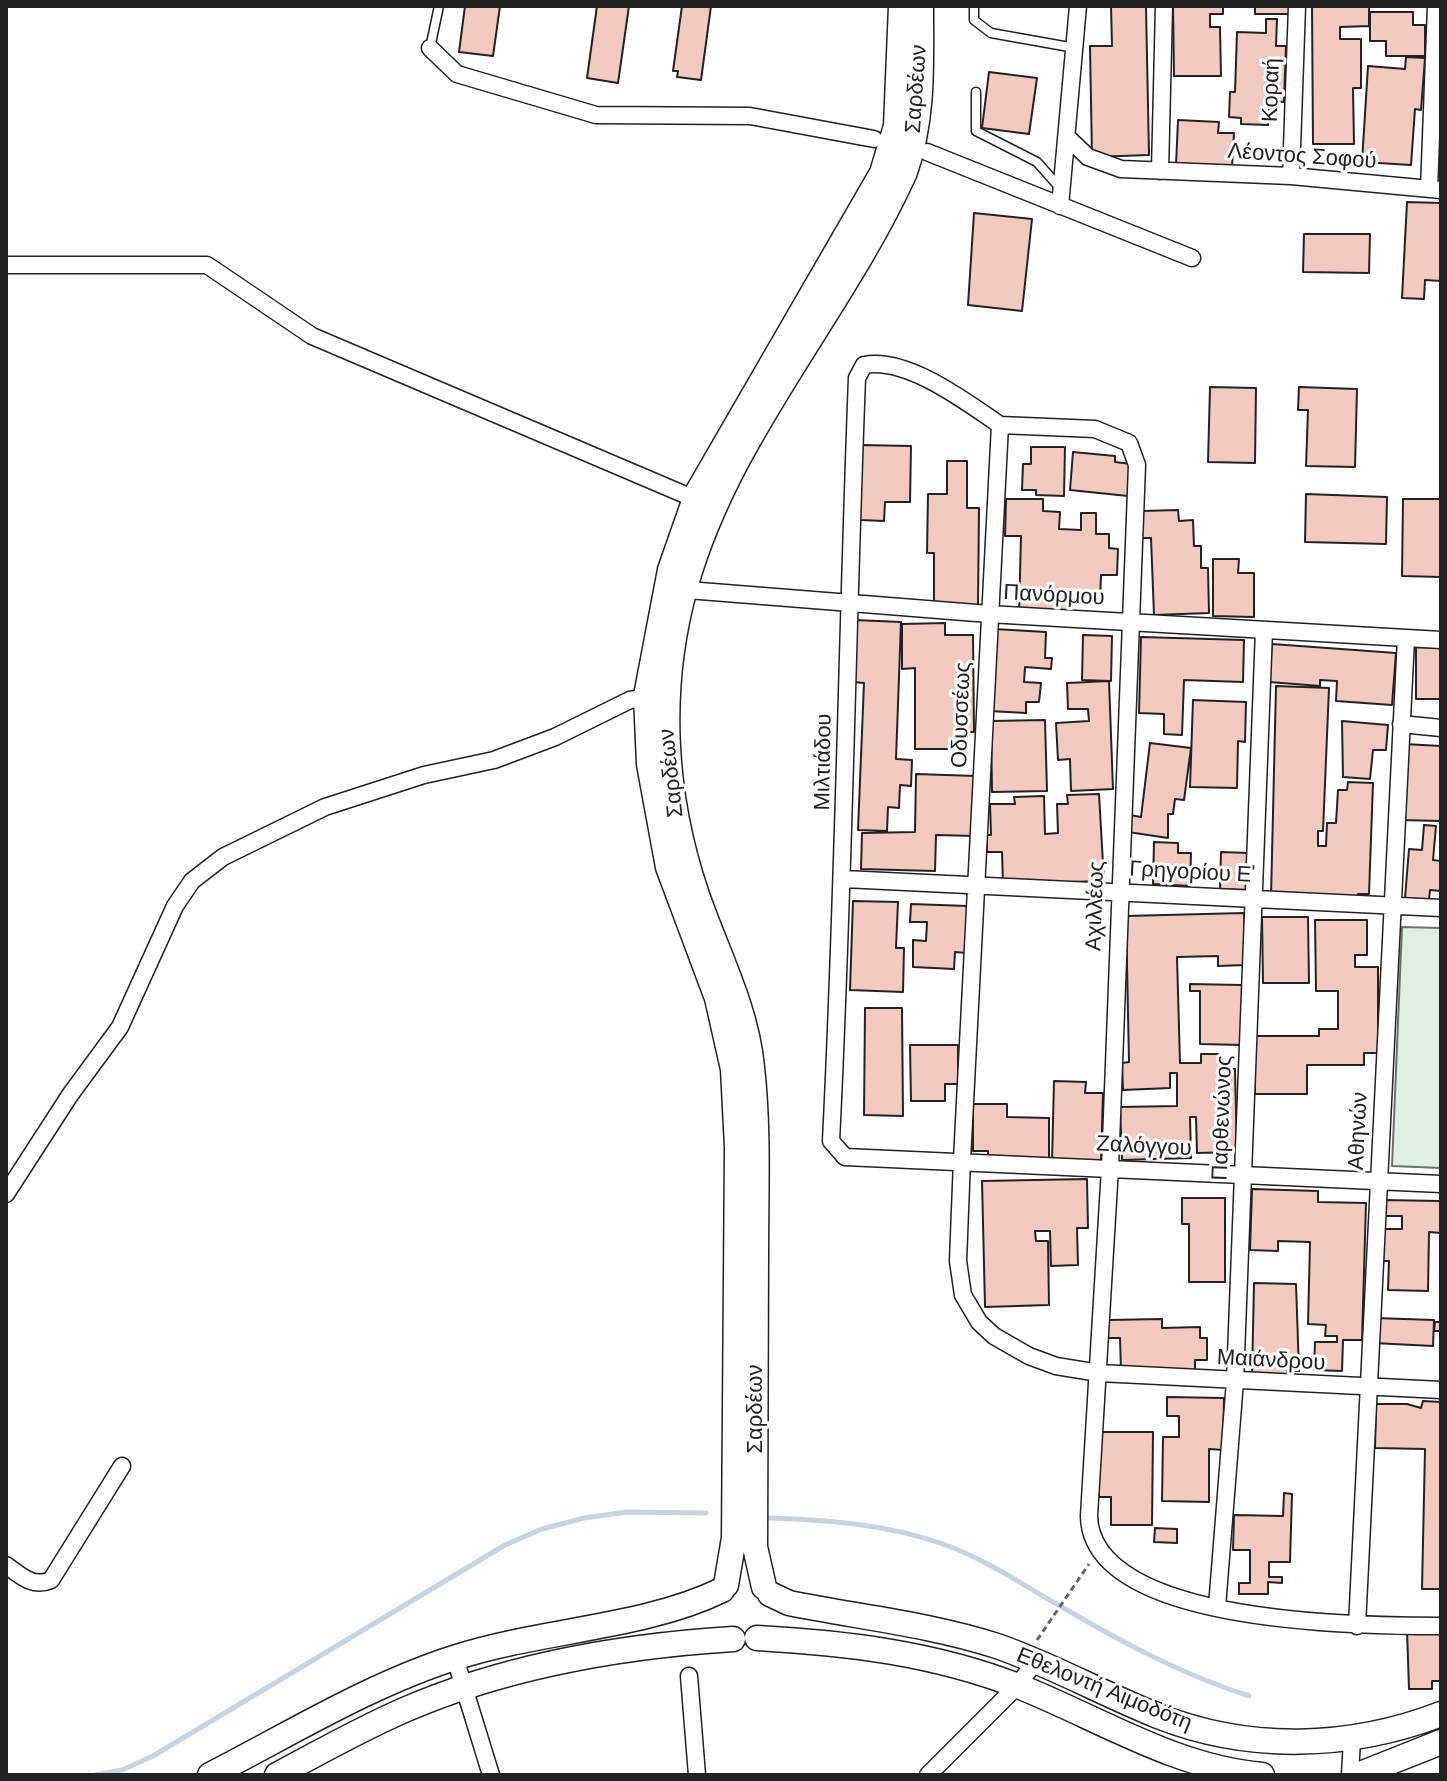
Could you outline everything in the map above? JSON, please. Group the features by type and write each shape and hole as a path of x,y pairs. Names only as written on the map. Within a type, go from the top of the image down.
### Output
{"main road":[{"name":"Σαρδέων","path":"724,1588 734,1538 735,1093 721,1011 678,901 665,855 649,764 656,696 695,499 717,454 882,173 896,126 901,6"},
{"name":"Σαρδέων","path":"675,589 726,484 890,204 905,172 916,138 921,101 921,6"},
{"name":"Σαρδέων","path":"656,696 678,830 697,895 736,995 752,1065 756,1146 755,1547 767,1590"},
{"path":"210,1775 365,1696 455,1658 527,1638 681,1606 724,1588 746,1580 767,1590 775,1614 765,1633 745,1638 723,1633 714,1611 724,1588"},
{"name":"Εθελοντή Αιμοδότη","path":"767,1590 789,1603 958,1635 1031,1659 1157,1715 1206,1731 1283,1741 1352,1739 1394,1730 1441,1714"},
{"name":"Εθελοντή Αιμοδότη","path":"277,1775 401,1711 464,1688 585,1657 745,1638 895,1651 1017,1686 1169,1754 1222,1770 1262,1775"},
{"path":"1358,1775 1441,1742"}],"street":[{"path":"1061,198 1078,6"},
{"path":"1160,171 1164,6"},
{"name":"Κοραή","path":"1291,176 1297,6"},
{"path":"1435,189 1436,6"},
{"path":"430,48 457,74 596,115 750,116 874,139"},
{"name":"Λέοντος Σοφού","path":"1068,138 1088,157 1110,167 1291,176 1435,189"},
{"path":"927,152 1061,198 1192,258"},
{"path":"6,265 207,265 312,336 695,499"},
{"name":"Μιλτιάδου","path":"845,1157 831,1141 844,879 848,603 857,378 864,365 878,362 905,368 1000,425"},
{"name":"Αχιλλέως","path":"1000,425 1095,429 1129,443 1137,465 1110,1168 1089,1526 1098,1551"},
{"name":"Οδυσσέως","path":"962,1160 1000,425"},
{"name":"Πανόρμου","path":"675,589 989,614 1441,640"},
{"name":"Παρθενώνος","path":"1217,1607 1235,1381 1264,630"},
{"name":"Αθηνών","path":"1357,1626 1406,638"},
{"path":"6,1194 70,1095 120,1027 162,931 192,881 223,857 325,807 424,775 494,760 656,696"},
{"path":"1401,724 1441,728"},
{"name":"Γρηγορίου Ε'","path":"844,879 978,883 1441,908"},
{"name":"Ζαλόγγου","path":"845,1157 1441,1184"},
{"name":"Μαιάνδρου","path":"962,1160 958,1261 963,1295 970,1310 994,1336 1029,1356 1056,1366 1099,1373 1441,1390"},
{"path":"6,1565 27,1581 42,1585 51,1580 122,1466"},
{"path":"1098,1551 1119,1572 1133,1579 1217,1607 1278,1620 1357,1626 1441,1626"},
{"path":"455,1658 491,1775"},
{"path":"928,1775 1017,1686 1031,1659"},
{"path":"689,1676 697,1775"},
{"path":"1350,1775 1352,1739"}],"lane":[{"path":"430,48 439,6"},
{"path":"974,6 974,20 991,33 1075,48"},
{"path":"976,92 976,131 1037,162 1061,198"}],"path":[{"path":"1031,1659 1098,1551"}],"green space":[{"path":"1402,927 1441,928 1441,1168 1392,1166"}],"building":[{"path":"465,6 500,6 493,56 459,52"},
{"path":"597,6 629,6 618,83 587,78"},
{"path":"682,6 711,6 701,80 677,77 678,71 673,71"},
{"path":"1111,6 1155,6 1146,7 1149,155 1092,157 1090,46 1112,46"},
{"path":"1173,6 1223,6 1223,14 1210,14 1210,27 1220,27 1221,76 1174,76"},
{"path":"1255,6 1291,6 1291,14 1255,14"},
{"path":"1312,6 1369,6 1369,26 1340,27 1340,39 1361,39 1361,88 1353,88 1354,144 1313,144"},
{"path":"1370,12 1413,12 1413,25 1425,25 1425,56 1386,56 1386,41 1370,41"},
{"path":"1266,19 1277,19 1276,46 1286,46 1284,102 1269,101 1268,125 1241,124 1241,118 1229,117 1230,92 1235,92 1237,32 1266,33"},
{"path":"1406,57 1425,58 1421,110 1415,109 1411,165 1362,162 1368,66 1405,69"},
{"path":"989,72 1037,78 1029,134 982,128"},
{"path":"1178,120 1219,122 1218,133 1234,133 1232,167 1176,165"},
{"path":"1440,134 1441,177 1437,177"},
{"path":"1407,202 1441,203 1441,281 1425,280 1424,299 1402,298"},
{"path":"974,213 1032,219 1022,311 968,305"},
{"path":"1304,234 1370,234 1369,273 1303,272"},
{"path":"1210,387 1256,388 1255,463 1208,462"},
{"path":"1299,387 1357,389 1355,467 1306,466 1308,410 1298,410"},
{"path":"861,445 911,446 910,502 885,502 884,521 860,520"},
{"path":"1031,447 1065,447 1064,496 1036,495 1036,490 1022,490 1023,464 1031,464"},
{"path":"1073,452 1115,456 1115,462 1131,464 1128,496 1070,490"},
{"path":"947,461 967,461 967,508 979,508 978,605 934,605 934,553 927,553 928,494 947,494"},
{"path":"1306,494 1387,497 1386,544 1305,542"},
{"path":"1006,499 1043,499 1043,511 1060,512 1059,529 1081,530 1081,513 1096,513 1096,534 1109,534 1109,548 1118,549 1117,575 1101,575 1100,600 1070,599 1070,616 1019,615 1021,536 1005,536"},
{"path":"1403,499 1441,499 1441,577 1402,576"},
{"path":"1178,510 1179,521 1193,520 1194,546 1201,546 1201,568 1208,568 1209,613 1154,615 1151,538 1141,538 1141,511"},
{"path":"1213,559 1239,559 1238,573 1254,573 1254,617 1213,616"},
{"path":"855,620 901,622 896,759 912,760 911,786 900,785 899,808 888,807 887,831 858,830 864,683 852,682"},
{"path":"945,623 945,635 973,635 974,732 963,732 963,749 915,749 915,668 902,669 902,624"},
{"path":"994,629 1046,632 1045,658 1052,658 1051,669 1025,667 1024,682 1041,683 1039,702 1026,702 1026,713 989,711"},
{"path":"1083,635 1112,636 1111,681 1082,680"},
{"path":"1141,637 1244,640 1243,682 1184,680 1182,735 1164,734 1164,714 1139,713"},
{"path":"1272,644 1396,653 1392,705 1336,701 1337,681 1320,680 1320,686 1269,682"},
{"path":"1416,647 1441,648 1441,699 1416,699"},
{"path":"1109,681 1113,789 1071,791 1070,759 1058,760 1056,723 1089,721 1088,709 1068,709 1067,683"},
{"path":"1276,686 1329,688 1323,831 1318,831 1318,846 1326,846 1327,823 1336,823 1338,790 1347,790 1348,782 1373,783 1369,894 1358,894 1358,900 1271,897"},
{"path":"1193,700 1246,702 1245,742 1238,741 1237,788 1190,787"},
{"path":"1045,720 1047,791 992,792 991,721"},
{"path":"1342,721 1388,725 1386,750 1373,750 1370,779 1343,777"},
{"path":"1150,743 1191,748 1184,800 1175,799 1173,814 1168,814 1168,838 1128,832 1130,815 1141,817"},
{"path":"1404,744 1441,746 1441,821 1400,820"},
{"path":"916,774 976,776 975,836 936,835 935,871 861,869 862,833 915,832"},
{"path":"1099,794 1104,881 1003,884 1002,852 987,852 987,835 991,835 990,804 1015,804 1014,797 1044,796 1045,834 1058,833 1057,804 1068,804 1067,795"},
{"path":"1424,825 1436,826 1433,860 1441,861 1441,891 1430,890 1429,900 1405,898 1409,849 1422,850"},
{"path":"1154,842 1178,843 1178,853 1191,853 1190,886 1153,884"},
{"path":"1221,852 1248,853 1246,890 1220,889"},
{"path":"853,901 898,902 896,948 904,948 903,992 850,990"},
{"path":"911,904 968,906 966,953 955,952 954,969 913,967 913,940 926,941 927,922 910,922"},
{"path":"1244,913 1245,965 1218,966 1218,956 1177,957 1180,1063 1201,1063 1201,1054 1221,1054 1221,1069 1235,1069 1237,1152 1197,1153 1196,1117 1190,1117 1191,1158 1122,1160 1120,1107 1177,1106 1177,1073 1170,1073 1170,1088 1123,1090 1122,1063 1129,1062 1126,916"},
{"path":"1262,917 1308,917 1309,983 1263,983"},
{"path":"1315,920 1367,920 1367,955 1355,955 1355,967 1378,967 1378,1053 1364,1053 1364,1065 1307,1065 1307,1094 1255,1094 1255,1036 1319,1036 1319,1029 1338,1029 1338,991 1316,991"},
{"path":"1190,984 1242,985 1242,1045 1200,1044 1200,991 1190,991"},
{"path":"865,1008 902,1008 903,1116 864,1115"},
{"path":"910,1045 958,1045 958,1084 945,1084 945,1101 911,1101"},
{"path":"1054,1081 1086,1082 1085,1093 1103,1093 1101,1163 1052,1162"},
{"path":"973,1104 1007,1104 1007,1117 1049,1118 1049,1160 988,1160 988,1151 973,1151"},
{"path":"1087,1179 1088,1228 1077,1228 1078,1265 1051,1266 1050,1231 1035,1231 1036,1241 1048,1241 1049,1305 985,1307 982,1181"},
{"path":"1252,1189 1318,1191 1318,1202 1366,1203 1362,1340 1343,1340 1342,1371 1314,1370 1315,1342 1337,1342 1337,1336 1325,1336 1326,1325 1308,1324 1310,1242 1278,1241 1278,1251 1250,1250"},
{"path":"1182,1198 1225,1198 1225,1282 1189,1282 1189,1224 1182,1224"},
{"path":"1382,1200 1441,1201 1441,1233 1429,1232 1428,1291 1388,1290 1389,1261 1383,1261 1383,1229 1402,1229 1402,1216 1382,1216"},
{"path":"1254,1283 1296,1284 1299,1371 1287,1371 1287,1378 1252,1377"},
{"path":"1441,1294 1441,1331 1434,1331 1435,1322 1440,1322"},
{"path":"1375,1318 1434,1320 1433,1346 1373,1343"},
{"path":"1162,1319 1162,1328 1200,1327 1200,1338 1207,1338 1207,1360 1195,1360 1195,1372 1121,1371 1120,1338 1108,1338 1108,1320"},
{"path":"1167,1397 1224,1398 1223,1450 1209,1449 1209,1502 1162,1501 1163,1437 1179,1437 1179,1416 1167,1416"},
{"path":"1423,1401 1441,1402 1441,1589 1422,1589 1425,1449 1375,1448 1376,1404 1407,1404 1421,1408"},
{"path":"1099,1432 1153,1432 1152,1525 1111,1525 1111,1497 1099,1497"},
{"path":"1284,1493 1292,1494 1290,1562 1269,1562 1269,1577 1282,1577 1282,1583 1268,1582 1268,1594 1239,1594 1239,1583 1250,1583 1250,1550 1233,1550 1234,1515 1283,1516"},
{"path":"1155,1528 1177,1529 1177,1543 1154,1542"},
{"path":"1441,1629 1441,1681 1432,1681 1432,1689 1409,1689 1407,1630"}],"waterway":[{"path":"95,1775 122,1770 153,1756 505,1545 542,1529 584,1518 627,1512 706,1513"},
{"path":"769,1518 857,1524 922,1537 960,1550 1155,1658 1249,1696"}]}
